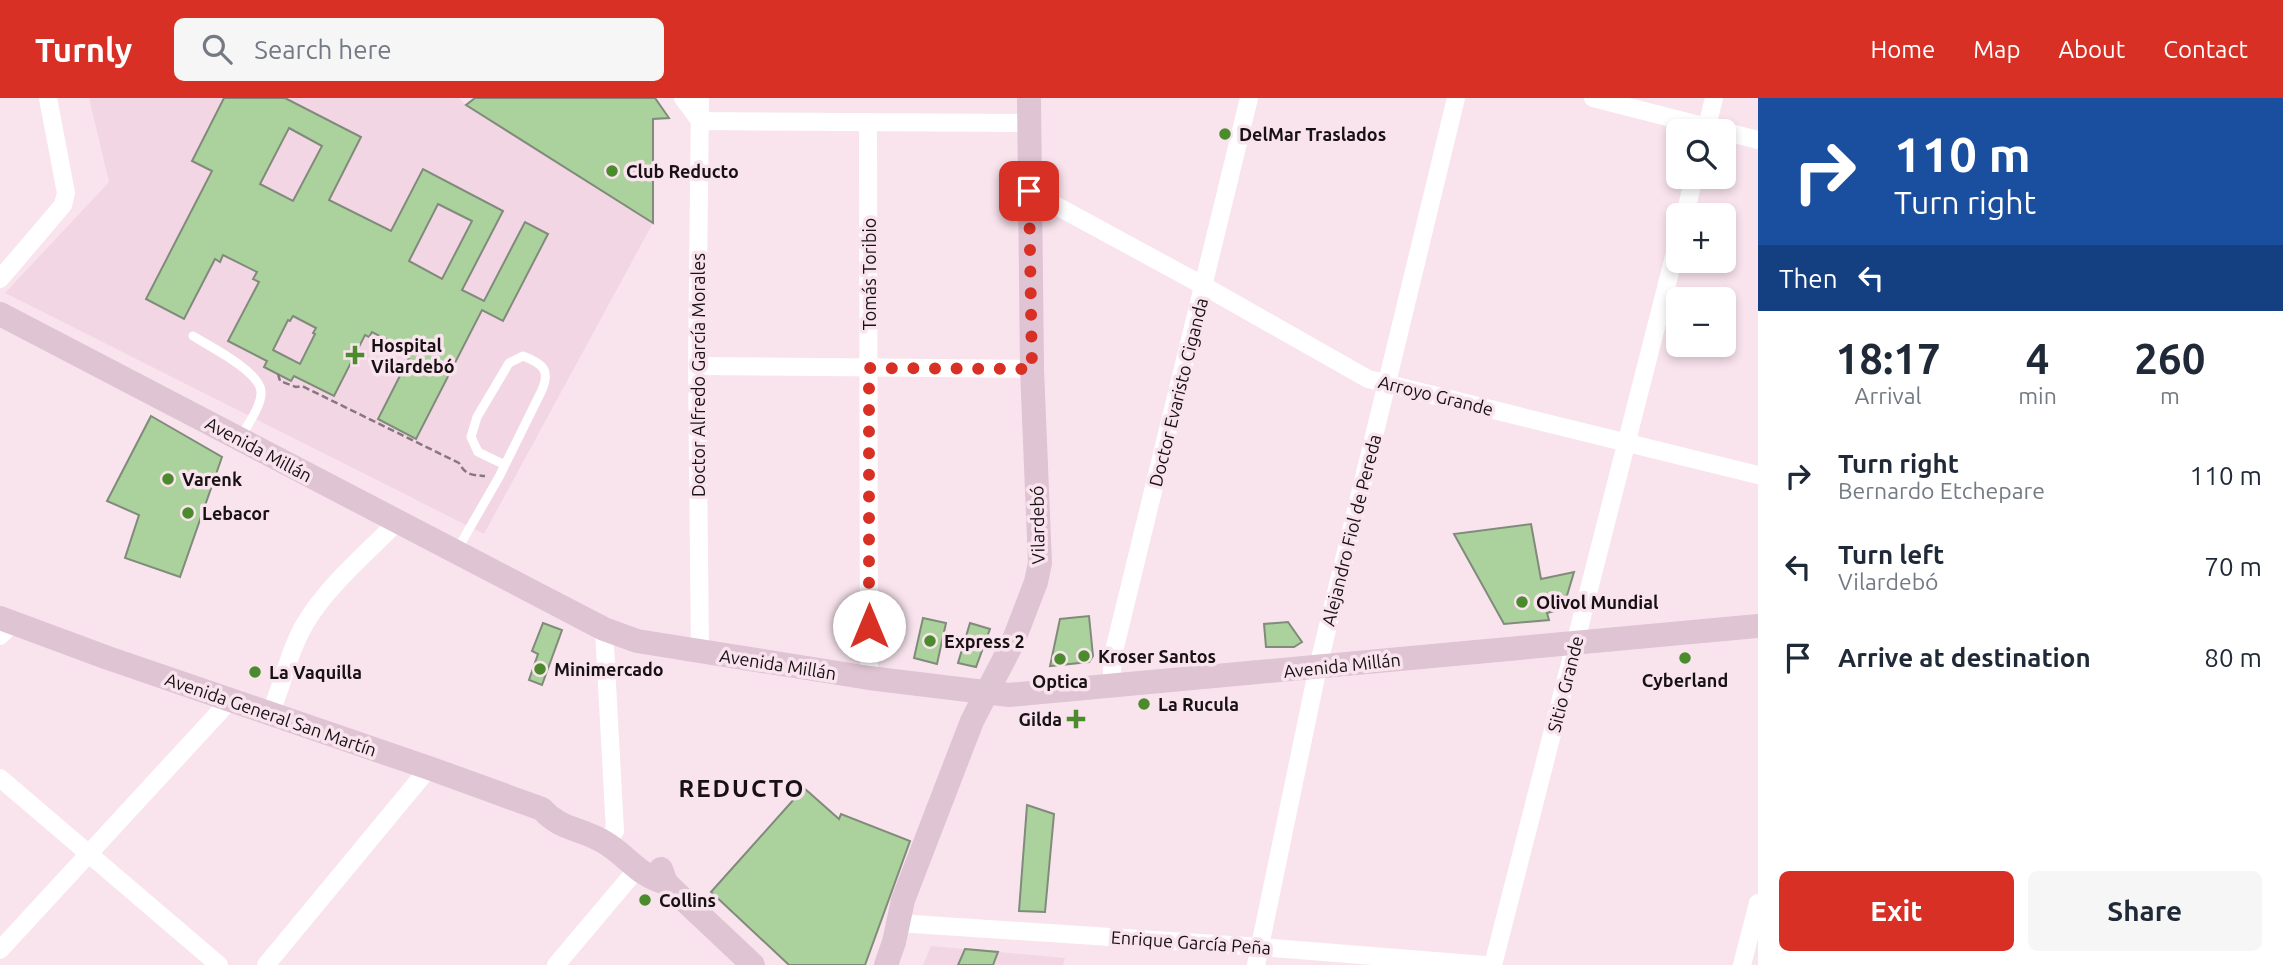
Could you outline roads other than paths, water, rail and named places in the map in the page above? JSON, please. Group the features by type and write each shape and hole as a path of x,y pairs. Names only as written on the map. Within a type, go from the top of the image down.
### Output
{"main road":[{"name":"Vilardebó","path":"886,965 903,900 972,721 1013,642 1037,582 1040,564 1032,369 1029,98"},
{"name":"Avenida Millán","path":"0,314 604,629 637,641 869,678 1009,695 1758,626"},
{"name":"Avenida General San Martín","path":"4,626 270,713 542,809 556,807 593,820 637,869 650,879 666,883"},
{"name":"Avenida General San Martín","path":"609,836 660,868 666,883 753,965"}],"street":[{"path":"0,279 63,205 66,193 48,98"},
{"path":"683,98 699,121 1029,123"},
{"name":"Doctor Alfredo García Morales","path":"700,98 697,366 701,652"},
{"name":"Doctor Evaristo Ciganda","path":"1111,686 1113,655 1249,98"},
{"name":"Alejandro Fiol de Pereda","path":"1256,965 1318,667 1456,98"},
{"path":"1593,98 1670,119"},
{"path":"1709,119 1714,98"},
{"name":"Tomás Toribio","path":"869,122 869,678"},
{"path":"1736,135 1758,140"},
{"name":"Arroyo Grande","path":"1029,191 1368,379 1758,475"},
{"name":"Sitio Grande","path":"1493,965 1670,273"},
{"path":"697,366 1032,369"},
{"path":"270,713 297,638 307,621 326,596 398,522"},
{"path":"604,629 609,836"},
{"path":"0,950 224,707 227,700"},
{"path":"266,965 429,768"},
{"path":"0,778 219,965"},
{"path":"555,965 637,869"},
{"path":"1742,965 1758,903"},
{"name":"Enrique García Peña","path":"898,923 1485,965"}],"lane":[{"path":"193,336 248,371 257,382 261,392 257,406 240,438"},
{"path":"456,552 505,465 546,382 545,371 539,362 523,356 509,363 477,417 471,437 478,452 505,465"}],"place":[{"name":"DelMar Traslados","path":"1225,134"},
{"name":"Club Reducto","path":"612,171"},
{"name":"Hospital Vilardebó","path":"355,355"},
{"name":"Varenk","path":"168,479"},
{"name":"Lebacor","path":"188,513"},
{"name":"Olivol Mundial","path":"1522,602"},
{"name":"Express 2","path":"930,641"},
{"name":"Kroser Santos","path":"1084,656"},
{"name":"Cyberland","path":"1685,658"},
{"name":"Optica","path":"1060,659"},
{"name":"Minimercado","path":"540,669"},
{"name":"La Vaquilla","path":"255,672"},
{"name":"La Rucula","path":"1144,704"},
{"name":"Gilda","path":"1076,719"},
{"name":"Collins","path":"645,900"}],"district":[{"name":"REDUCTO","path":"742,788"}]}
